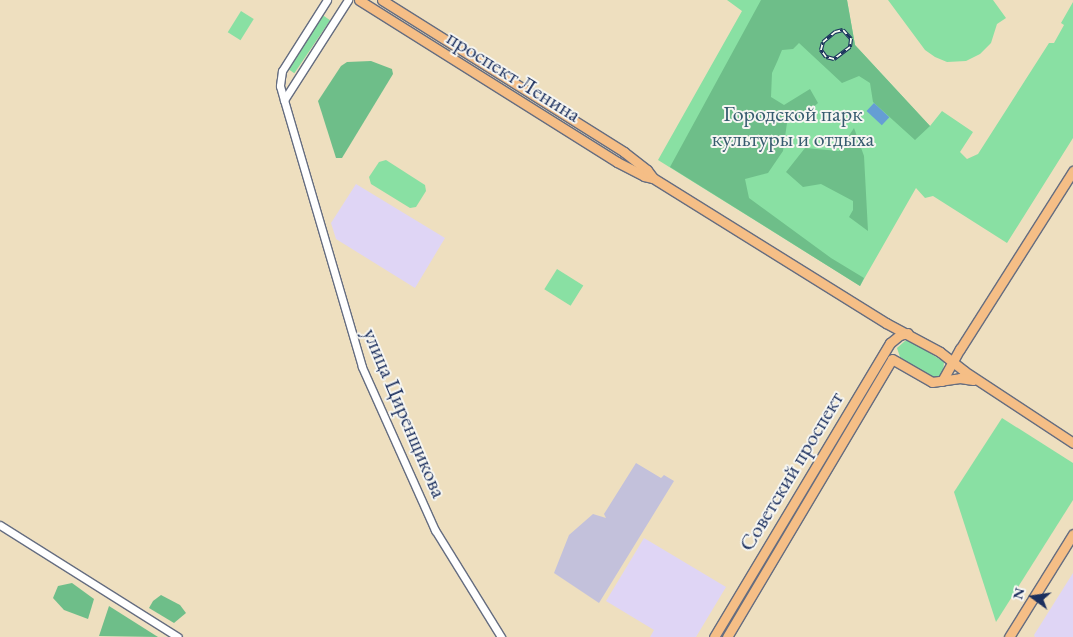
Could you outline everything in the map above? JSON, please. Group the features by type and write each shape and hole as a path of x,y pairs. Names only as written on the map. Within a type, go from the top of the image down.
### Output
{"main road":[{"name":"проспект Ленина","path":"358,0 617,162 644,176 653,178 886,323 940,352 1073,444"},
{"name":"проспект Ленина","path":"382,0 624,152 647,170 653,178"},
{"path":"942,381 1073,172"},
{"path":"886,323 889,328 892,359"},
{"path":"890,343 900,335 908,334"},
{"name":"Советский проспект","path":"714,637 890,343"},
{"name":"проспект Ленина","path":"892,359 927,380 942,381 967,378 983,383"},
{"name":"Советский проспект","path":"727,637 892,359"},
{"path":"1013,635 1073,534"}],"street":[{"name":"улица Циренщикова","path":"327,0 282,71 280,86 362,367 435,530 501,637"},
{"path":"284,100 348,0"},
{"path":"0,525 178,637"}],"shaded area":[{"path":"356,184 445,238 415,288 336,239 331,223"},
{"path":"636,463 661,478 664,475 674,481 599,603 554,573 569,535 593,514 606,518 604,514"},
{"path":"644,538 726,587 696,637 650,637 654,630 606,601"},
{"path":"1073,573 1073,637 1035,637 1034,635"}],"green space":[{"name":"Городской парк культуры и отдыха","path":"727,0 847,0 855,45 930,126 942,111 973,132 960,152 967,159 978,154 1049,43 1054,43 1064,25 1061,23 1073,2 1073,138 1007,243 933,196 925,198 916,188 860,286 658,160 742,11"},
{"path":"761,0 847,0 855,45 930,126 915,140 873,102 870,83 859,76 842,83 799,43 793,49 782,50 772,73 771,97 784,105 810,89 818,103 802,117 787,123 783,151 768,173 745,179 749,198 831,258 864,278 860,286 670,167"},
{"path":"888,0 993,0 1006,18 997,24 991,43 980,54 966,61 947,62 925,50"},
{"path":"241,11 254,19 240,40 228,32"},
{"path":"321,14 330,20 294,73 285,67"},
{"path":"371,61 392,69 393,74 342,158 336,158 318,101 341,66 347,62"},
{"path":"854,128 864,156 868,231 849,217 853,210 853,201 821,184 803,187 786,172 805,148 839,151"},
{"path":"386,160 425,185 426,191 416,207 410,208 371,184 369,177 379,162"},
{"path":"557,269 583,285 571,306 544,289"},
{"path":"905,341 911,341 944,362 943,374 935,379 901,360 897,348"},
{"path":"1002,418 1073,463 1073,500 996,622 954,492"},
{"path":"72,583 94,599 88,619 64,610 53,598 58,586"},
{"path":"161,595 180,605 186,613 174,623 149,608 153,601"},
{"path":"109,606 158,637 99,636"}],"water":[{"path":"874,103 889,117 882,125 866,111"}],"railway":[{"path":"843,30 851,39 850,47 834,59 826,57 821,50 823,42 835,32 843,30"}]}
